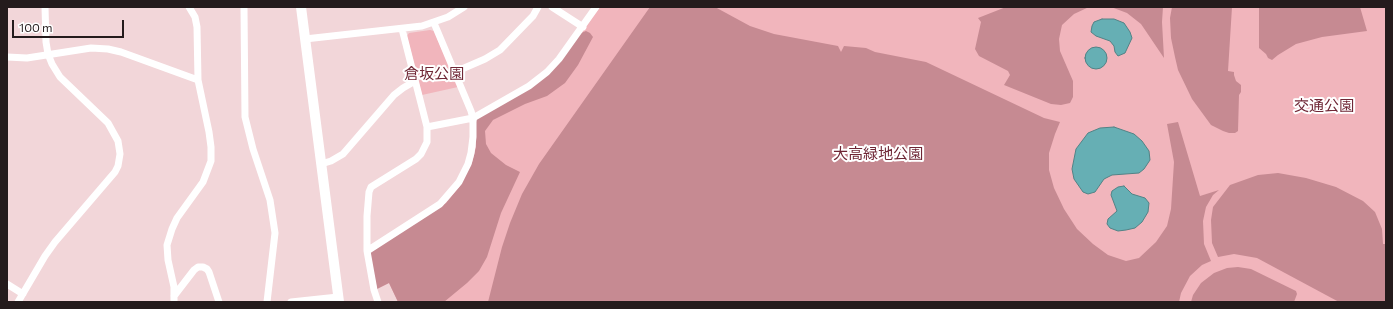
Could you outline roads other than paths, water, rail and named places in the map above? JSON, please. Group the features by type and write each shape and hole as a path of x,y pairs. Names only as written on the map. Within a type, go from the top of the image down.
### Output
{"street":[{"path":"18,302 55,242 115,172 118,166 120,154 118,141 108,123 60,77 52,64 48,54 46,42 45,7"},
{"path":"174,299 174,287 168,260 167,245 177,218 203,182 211,161 212,147 198,80 197,27 195,17 188,7"},
{"path":"244,7 245,117 253,150 270,200 275,233 267,302"},
{"path":"291,302 338,299 301,7"},
{"path":"305,39 422,26 448,17 464,7"},
{"path":"455,72 485,59 500,50 532,16 538,7"},
{"path":"552,7 583,27"},
{"path":"427,127 473,118 529,86 547,72 560,59 596,7"},
{"path":"367,251 440,204 454,190 464,173 471,153 473,118 434,23"},
{"path":"378,302 367,251 369,192 372,187 416,159 421,154 427,142 427,127 402,29"},
{"path":"7,58 27,58 91,48 108,49 121,52 198,80"},
{"path":"321,164 331,161 343,154 394,95 415,81"},
{"path":"174,299 194,270 198,267 203,267 207,269 219,302"},
{"path":"7,284 23,294"}],"water":[{"path":"1102,19 1114,19 1124,23 1132,38 1125,53 1118,56 1110,41 1096,36 1091,32 1094,22"},
{"path":"1096,47 1104,50 1107,58 1104,66 1096,69 1088,66 1085,58 1088,50"},
{"path":"1114,127 1134,134 1142,141 1149,151 1150,160 1144,169 1139,173 1112,175 1104,179 1095,192 1088,194 1083,192 1074,179 1072,169 1076,149 1088,133 1100,128"},
{"path":"1124,186 1132,194 1145,198 1149,203 1148,212 1142,222 1135,228 1118,231 1110,228 1107,224 1108,219 1117,211 1111,195 1112,191 1118,187"}],"park label":[{"name":"倉坂公園","path":"434,74"},
{"name":"交通公園","path":"1324,106"},
{"name":"大高緑地公園","path":"878,154"}]}
